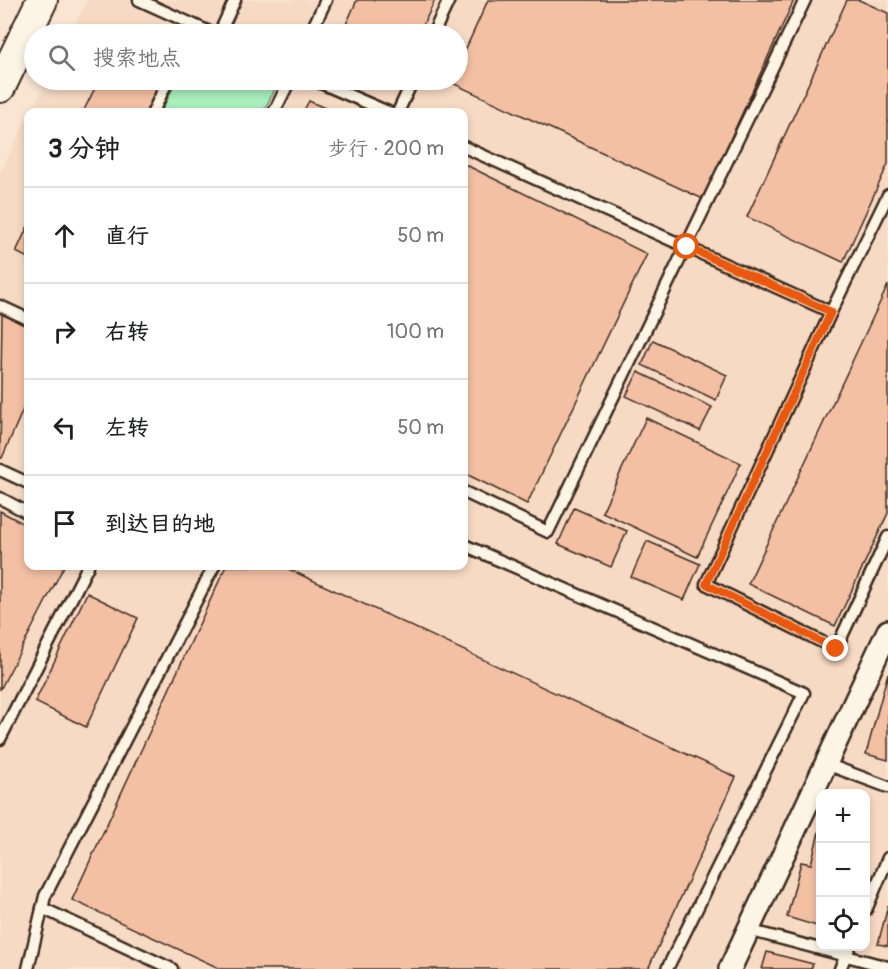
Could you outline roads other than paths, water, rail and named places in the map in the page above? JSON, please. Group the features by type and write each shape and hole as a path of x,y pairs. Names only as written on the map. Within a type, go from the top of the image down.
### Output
{"street":[{"path":"29,24 42,0"},
{"path":"0,87 11,57 24,33"},
{"path":"730,969 887,635"}],"lane":[{"path":"139,0 181,24"},
{"path":"222,24 235,0"},
{"path":"315,24 326,0"},
{"path":"438,24 449,0"},
{"path":"468,494 548,532 805,0"},
{"path":"155,108 163,90"},
{"path":"276,108 285,90"},
{"path":"337,90 379,108"},
{"path":"400,108 408,90"},
{"path":"468,149 831,312"},
{"path":"888,195 831,312 706,584 836,649 888,537"},
{"path":"0,306 24,317"},
{"path":"0,470 24,481"},
{"path":"0,498 24,511"},
{"path":"468,546 804,693 667,969"},
{"path":"0,739 86,570"},
{"path":"28,969 45,896 212,570"},
{"path":"826,764 888,788"},
{"path":"870,901 888,858"},
{"path":"42,908 172,969"},
{"path":"748,930 816,944"},
{"path":"840,969 848,951 888,967"}]}
